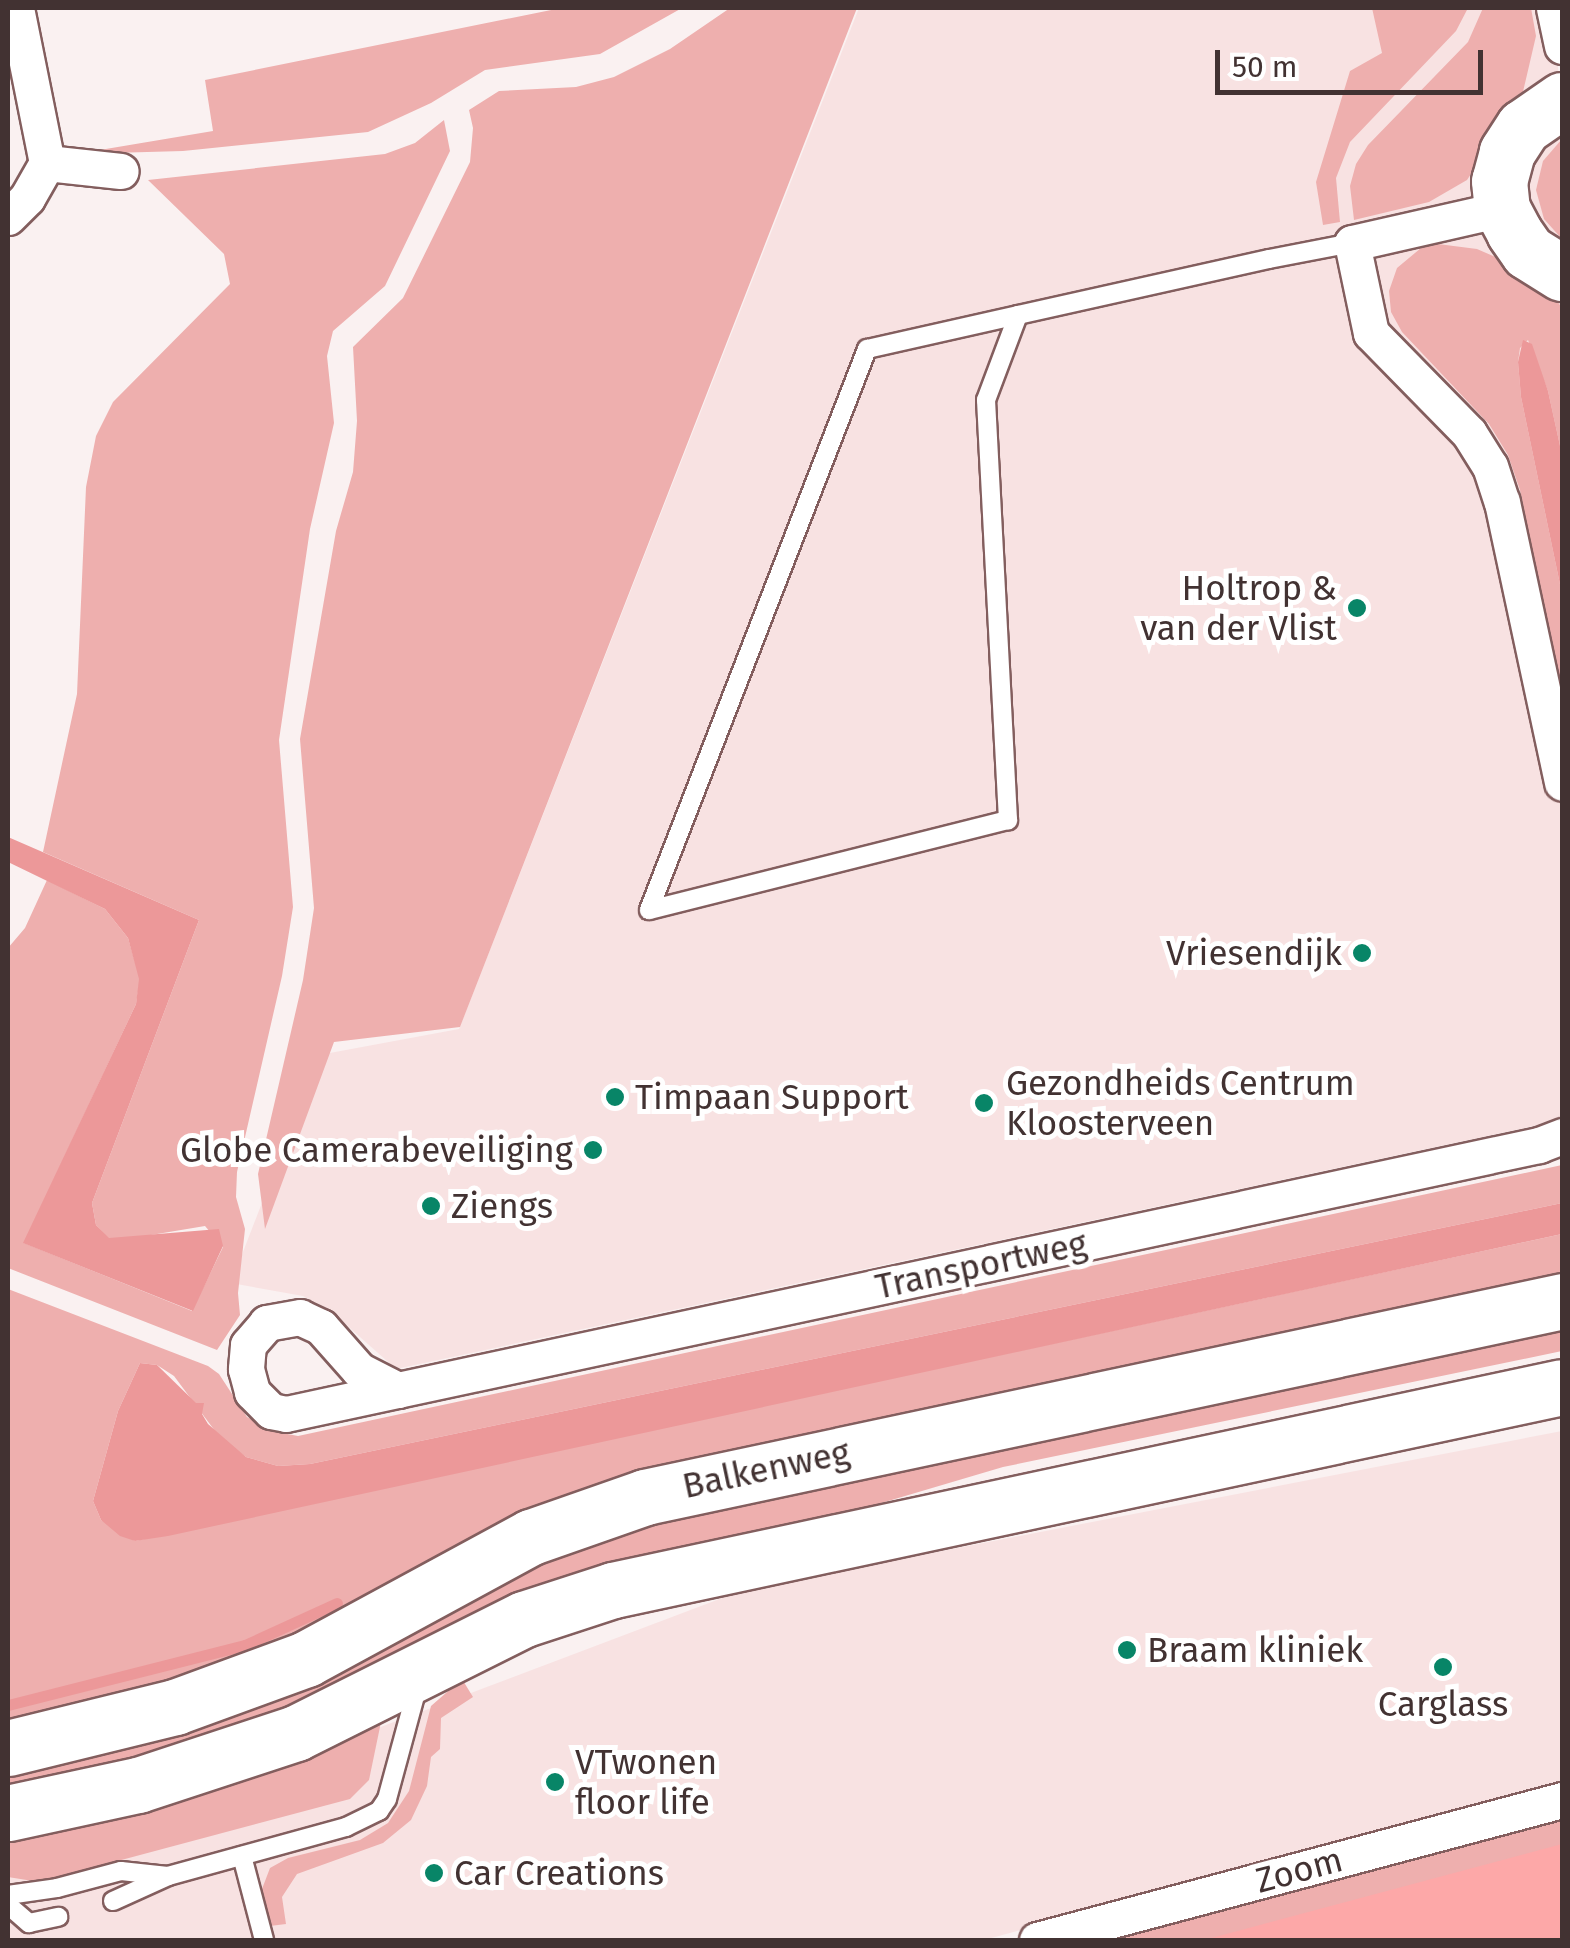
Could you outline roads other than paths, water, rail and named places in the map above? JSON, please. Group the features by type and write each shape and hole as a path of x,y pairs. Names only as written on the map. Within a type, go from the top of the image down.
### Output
{"main road":[{"path":"1562,100 1523,127 1507,152 1500,182 1502,209 1528,252 1562,273"},
{"name":"Balkenweg","path":"8,1748 175,1707 306,1659 531,1538 645,1496 1562,1301"},
{"path":"8,1813 204,1766 296,1733 524,1619 612,1590 1562,1387"}],"street":[{"path":"8,218 27,198 47,163 16,8"},
{"path":"1554,8 1562,46"},
{"path":"47,163 120,172"},
{"path":"1502,209 1352,243 1372,332 1469,433 1490,466 1502,502 1562,783"},
{"name":"Transportweg","path":"398,1390 1539,1145 1562,1136"},
{"name":"Zoom","path":"1036,1940 1562,1800"}],"lane":[{"path":"1018,315 986,400 1008,820 650,910 867,349 1018,315 1352,243"},
{"path":"125,1902 168,1876 346,1827 380,1811 412,1696 426,1670"},
{"path":"242,1856 264,1940"},
{"path":"8,1895 56,1888 121,1870 168,1876"},
{"path":"8,1905 31,1932 58,1917"}],"waterway":[{"path":"8,1705 245,1645 337,1603"}],"place":[{"name":"Holtrop & van der Vlist","path":"1357,608"},
{"name":"Vriesendijk","path":"1362,953"},
{"name":"Timpaan Support","path":"615,1097"},
{"name":"Gezondheids Centrum Kloosterveen","path":"984,1103"},
{"name":"Globe Camerabeveiliging","path":"593,1150"},
{"name":"Ziengs","path":"431,1206"},
{"name":"Braam kliniek","path":"1127,1650"},
{"name":"Carglass","path":"1443,1667"},
{"name":"VTwonen floor life","path":"555,1782"},
{"name":"Car Creations","path":"434,1873"}]}
